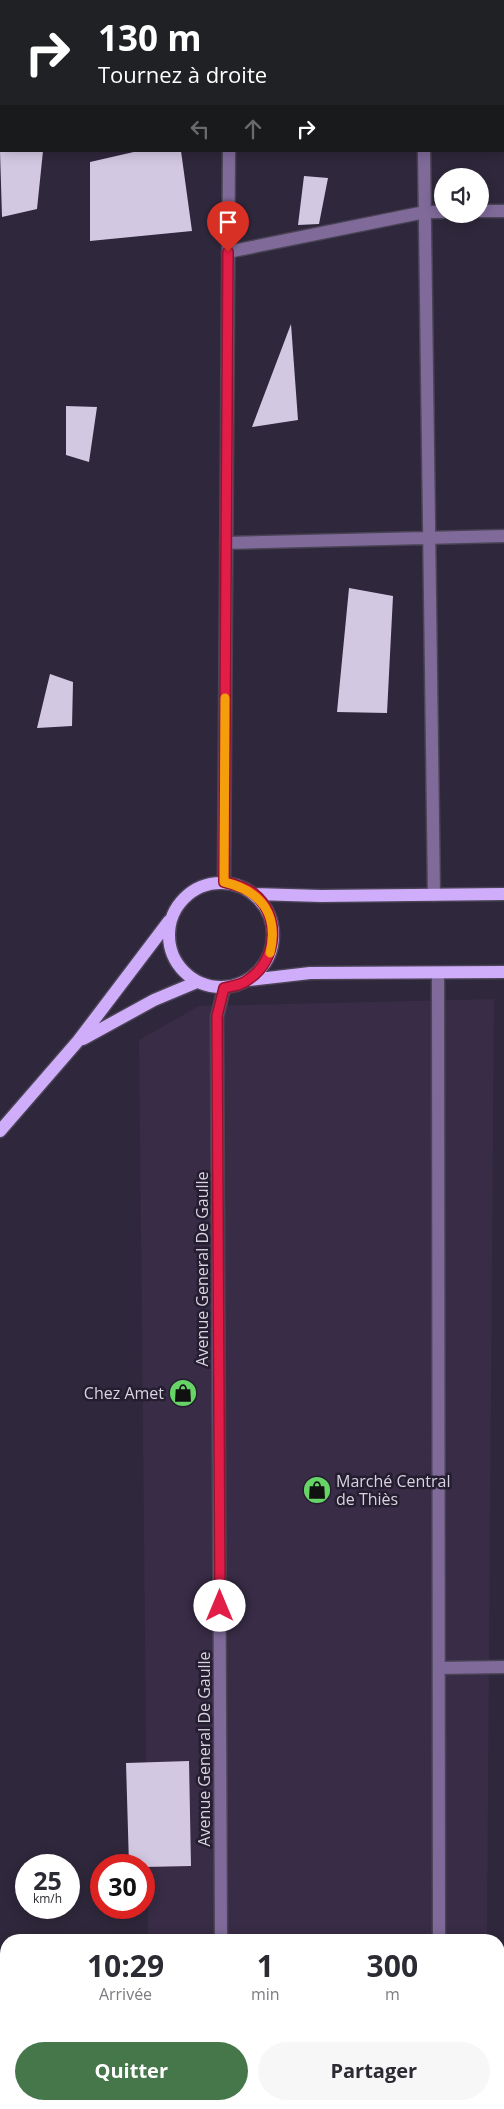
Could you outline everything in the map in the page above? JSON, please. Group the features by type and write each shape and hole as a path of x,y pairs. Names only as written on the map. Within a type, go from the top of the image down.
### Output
{"main road":[{"path":"0,1131 78,1041 170,919 178,904 191,892 207,884 224,882 239,886 254,894 265,906 271,921 273,938 270,954 261,968 249,980"},
{"path":"254,894 321,896 504,894"},
{"path":"170,919 168,934 170,948 176,962 185,974 197,982 210,986 224,988 249,980 310,973 504,972"},
{"path":"78,1041 154,1000 197,982"}],"street":[{"path":"224,882 229,152"},
{"path":"424,152 434,895"},
{"path":"489,211 504,211"},
{"path":"228,252 425,212 434,212"},
{"path":"226,543 504,536"},
{"path":"438,973 439,1934"},
{"name":"Avenue General De Gaulle","path":"221,1934 217,1016 224,988"},
{"path":"439,1668 504,1667"}],"shaded area":[{"name":"Marché Central de Thiès","path":"494,999 487,1934 148,1934 148,1919 155,1919 155,1854 147,1854 139,1040 199,1006"}],"building":[{"path":"0,152 43,152 37,209 2,217"},
{"path":"134,152 181,152 192,231 90,241 90,162"},
{"path":"304,176 328,178 319,224 298,225"},
{"path":"291,324 298,420 252,427"},
{"path":"66,406 97,407 89,462 66,455"},
{"path":"349,588 393,596 387,713 337,712"},
{"path":"50,674 73,682 72,726 37,728"},
{"path":"189,1761 191,1866 155,1867 155,1854 129,1854 126,1763"}],"slow traffic":[{"path":"225,698 224,882 239,886 254,894 265,906 271,921 273,938 270,953"}],"place":[{"name":"Chez Amet","path":"183,1393"},
{"name":"Marché Central de Thiès","path":"317,1490"}],"route":[{"path":"220,1606 217,1016 224,988 249,980 261,968 270,954 273,938 271,921 265,906 254,894 239,886 224,882 228,252"}]}
